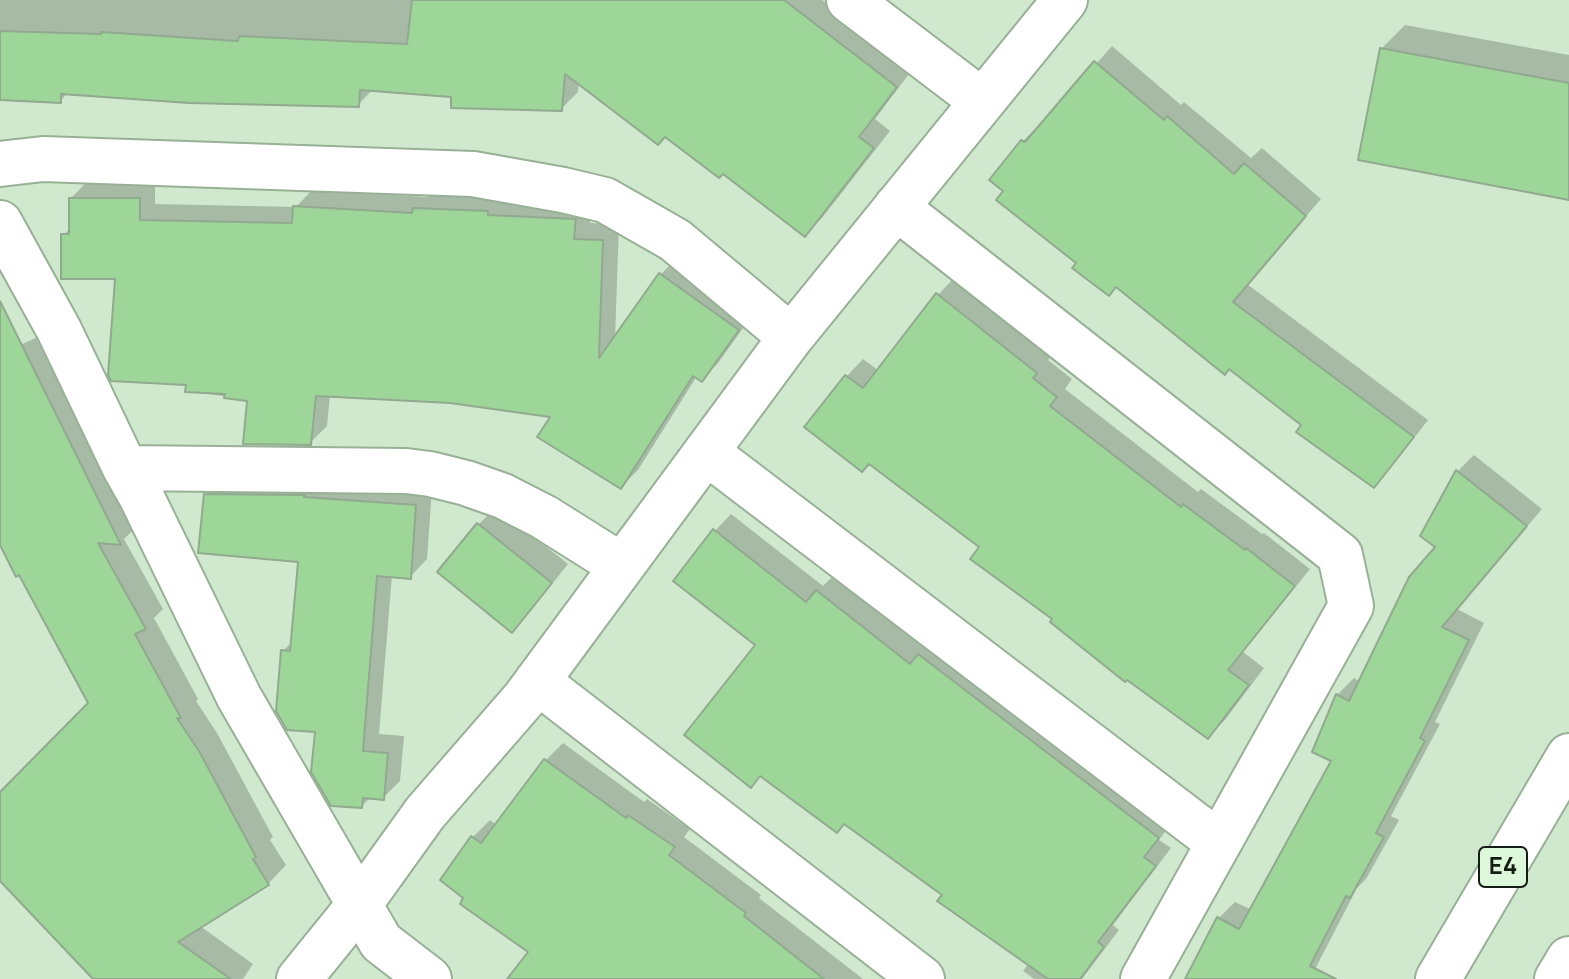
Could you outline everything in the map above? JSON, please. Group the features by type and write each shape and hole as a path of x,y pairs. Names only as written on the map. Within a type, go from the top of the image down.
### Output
{"main road":[{"path":"849,0 982,101"},
{"path":"299,979 359,905 425,813 524,699 791,337 1065,0"},
{"path":"0,164 43,159 473,174 563,190 605,200 675,240 791,337"},
{"path":"896,207 1340,555 1351,606 1143,979"},
{"path":"0,223 59,330 239,697 381,942 429,979"},
{"path":"706,452 1219,843"},
{"path":"125,468 406,471 430,474 503,496 544,517 622,566"},
{"path":"537,681 922,979"},
{"name":"E4","path":"1438,979 1569,756"},
{"path":"1557,979 1569,959"}],"building":[{"path":"412,0 784,0 897,87 859,137 874,148 805,237 723,174 719,178 665,137 658,145 565,74 562,111 451,108 451,97 360,90 359,107 189,103 61,94 61,103 0,100 0,31 101,32 238,41 239,36 407,44"},
{"path":"1380,48 1569,83 1569,200 1358,160"},
{"path":"1094,61 1164,120 1167,116 1234,174 1244,163 1306,216 1233,302 1414,437 1374,488 1296,432 1301,425 1229,369 1225,375 1116,287 1109,296 1072,268 1076,263 996,200 1003,191 989,180 1021,140 1025,142"},
{"path":"69,198 140,198 140,220 292,223 293,206 412,213 413,208 488,211 488,215 576,219 574,239 603,240 599,358 659,273 739,330 702,382 693,376 621,489 537,437 550,417 450,403 316,396 311,445 243,444 247,401 224,398 225,394 185,392 186,385 111,381 108,375 115,279 61,279 61,234 69,234"},
{"path":"936,293 1037,373 1033,378 1057,397 1050,406 1181,507 1183,504 1295,586 1228,670 1249,685 1208,739 1127,680 1125,682 1050,622 1052,619 970,559 979,547 869,464 862,472 804,427 845,375 863,388"},
{"path":"0,301 121,545 98,543 146,629 135,634 181,718 177,718 199,751 269,885 178,942 231,979 93,979 0,881 0,792 88,703 0,545"},
{"path":"1456,470 1527,526 1442,627 1469,640 1420,738 1425,741 1376,833 1384,837 1350,898 1346,896 1310,966 1336,979 1185,979 1217,917 1239,929 1331,761 1312,752 1336,694 1349,701 1409,577 1435,547 1420,536"},
{"path":"204,494 305,495 416,505 411,579 377,576 363,751 388,753 384,800 363,798 362,808 331,806 311,772 315,732 287,730 276,711 281,650 290,651 298,562 198,553"},
{"path":"477,523 552,583 512,633 437,572"},
{"path":"713,529 806,602 816,590 910,664 918,654 1159,838 1144,857 1156,866 1098,942 1104,947 1080,979 1048,979 937,901 942,895 844,824 837,833 760,776 751,788 684,735 755,645 673,581"},
{"path":"544,759 626,818 628,815 675,847 669,855 746,913 744,916 824,979 507,979 528,952 460,904 463,898 440,880 471,836 481,843"}]}
